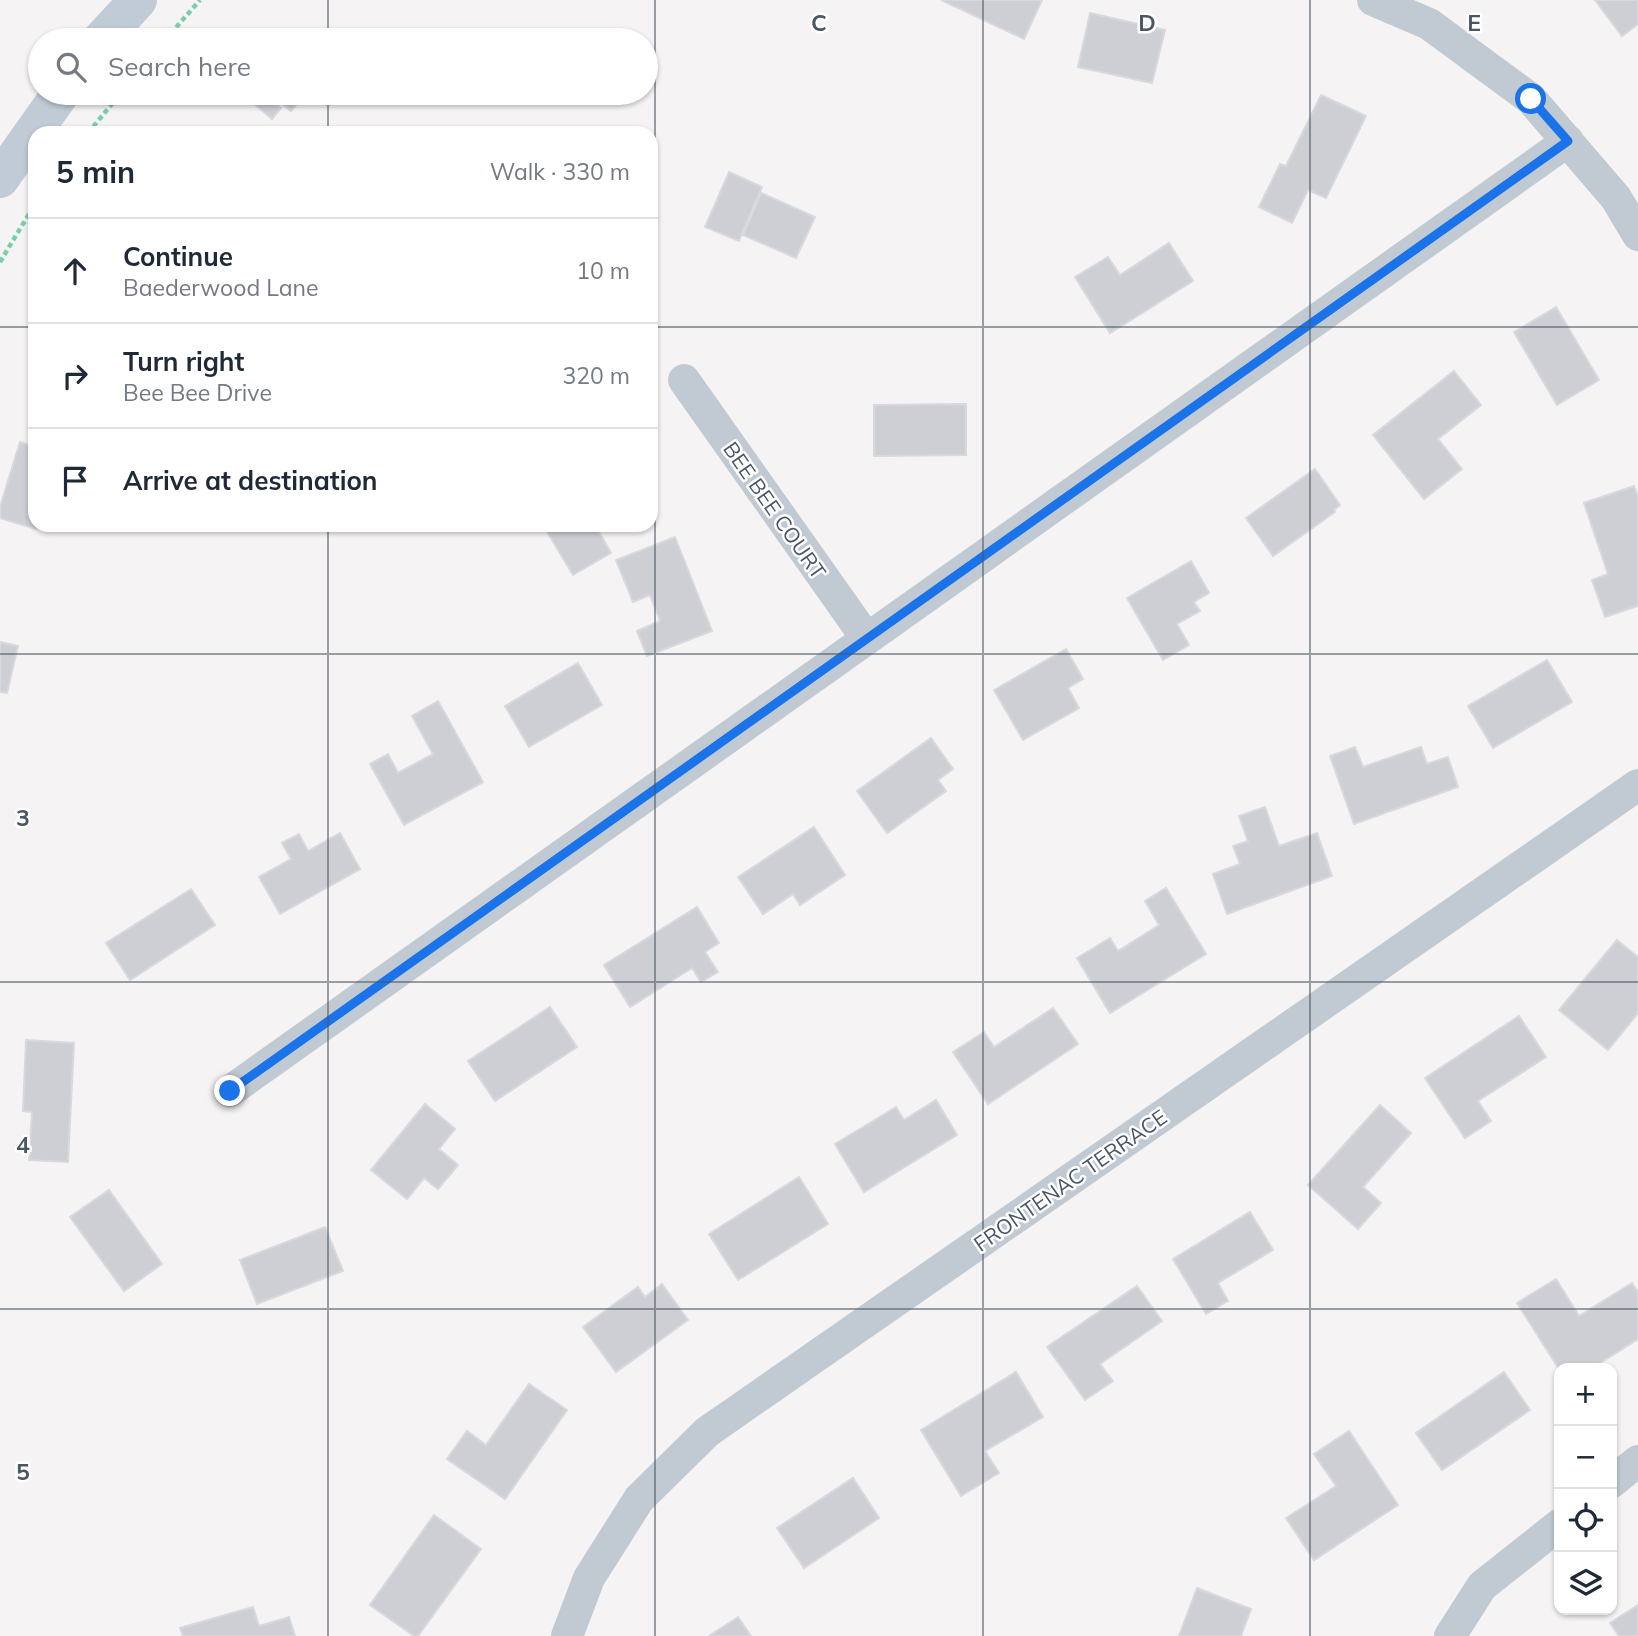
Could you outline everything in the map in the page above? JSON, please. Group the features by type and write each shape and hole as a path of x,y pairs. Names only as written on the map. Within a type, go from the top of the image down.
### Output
{"main road":[{"path":"112,28 138,0"},
{"path":"38,126 52,105"},
{"path":"0,179 28,140"}],"street":[{"path":"1373,0 1429,24 1531,99 1616,198 1638,235"},
{"path":"230,1091 1568,141"},
{"name":"BEE BEE COURT","path":"684,380 867,639"},
{"name":"FRONTENAC TERRACE","path":"567,1636 589,1578 639,1499 708,1432 1638,785"},
{"path":"1617,1478 1638,1461"},
{"path":"1450,1636 1482,1586 1554,1529"}],"path":[{"path":"176,28 200,0"},
{"path":"94,126 111,105"},
{"path":"0,262 28,216"}],"building":[{"path":"941,0 1042,0 1024,39"},
{"path":"1595,0 1638,0 1638,24 1622,36"},
{"path":"1090,13 1165,30 1152,83 1078,67"},
{"path":"1321,95 1366,116 1326,198 1308,190 1292,223 1259,207 1280,164 1286,166"},
{"path":"256,105 277,105 281,108 272,119"},
{"path":"284,105 296,105 291,111"},
{"path":"729,172 762,187 739,241 705,227"},
{"path":"761,193 815,217 796,258 743,235"},
{"path":"1169,243 1193,281 1110,333 1075,277 1108,257 1120,275"},
{"path":"1556,307 1599,380 1557,405 1514,332"},
{"path":"1454,371 1481,405 1438,439 1462,469 1424,499 1373,435"},
{"path":"966,404 966,455 874,456 874,405"},
{"path":"20,442 28,445 28,527 0,518 0,507"},
{"path":"1315,469 1340,505 1335,512 1273,556 1246,518"},
{"path":"1634,486 1638,497 1638,606 1605,617 1592,580 1608,574 1584,503"},
{"path":"547,532 599,532 611,553 573,575"},
{"path":"675,537 712,631 647,656 637,631 660,621 650,595 633,602 616,560"},
{"path":"1191,561 1209,593 1194,602 1200,611 1177,624 1189,645 1163,660 1127,598"},
{"path":"0,642 18,646 7,693 0,692"},
{"path":"1066,649 1083,679 1068,688 1079,708 1023,740 994,690"},
{"path":"1547,660 1572,702 1493,748 1468,706"},
{"path":"578,663 602,705 529,747 505,706"},
{"path":"438,701 483,782 404,825 370,764 388,754 398,773 433,754 412,716"},
{"path":"931,738 953,769 938,780 946,791 887,833 857,791"},
{"path":"1355,747 1363,767 1421,747 1427,764 1448,757 1458,787 1354,824 1330,756"},
{"path":"1265,807 1279,846 1317,833 1332,876 1227,914 1213,874 1240,864 1233,846 1248,841 1239,816"},
{"path":"814,827 845,875 800,905 793,894 763,914 738,877"},
{"path":"340,833 360,869 280,914 259,877 291,859 282,843 299,834 308,851"},
{"path":"1166,888 1206,954 1110,1013 1077,958 1110,938 1118,951 1159,925 1145,901"},
{"path":"191,889 215,925 130,980 106,943"},
{"path":"697,907 719,943 705,952 718,972 701,982 692,968 630,1007 604,965"},
{"path":"1617,940 1638,957 1638,1013 1608,1050 1559,1010"},
{"path":"550,1007 577,1047 495,1101 468,1061"},
{"path":"1053,1008 1078,1044 988,1104 953,1052 984,1032 994,1047"},
{"path":"1519,1016 1546,1057 1478,1101 1491,1121 1465,1138 1425,1078"},
{"path":"26,1040 74,1043 68,1162 29,1160 32,1112 23,1111"},
{"path":"936,1100 957,1135 864,1192 835,1144 896,1107 904,1120"},
{"path":"425,1104 455,1129 439,1149 458,1165 438,1189 424,1178 407,1199 371,1170"},
{"path":"1380,1105 1411,1133 1363,1187 1381,1203 1358,1229 1308,1185"},
{"path":"799,1177 828,1224 738,1280 709,1234"},
{"path":"109,1190 162,1264 124,1291 70,1217"},
{"path":"1250,1212 1273,1250 1218,1283 1228,1301 1206,1314 1173,1259"},
{"path":"325,1227 343,1271 257,1304 240,1260"},
{"path":"1556,1279 1579,1316 1632,1283 1638,1292 1638,1339 1600,1363 1555,1363 1517,1303"},
{"path":"662,1284 688,1320 616,1372 583,1327 638,1287 645,1297"},
{"path":"1137,1286 1162,1321 1100,1364 1113,1381 1085,1400 1047,1347"},
{"path":"1016,1372 1043,1417 985,1451 999,1473 961,1496 921,1430"},
{"path":"1504,1372 1530,1410 1442,1470 1416,1433"},
{"path":"529,1384 567,1410 505,1499 447,1459 467,1431 486,1445"},
{"path":"1349,1431 1398,1505 1314,1560 1286,1518 1336,1486 1314,1454"},
{"path":"853,1478 879,1518 804,1568 777,1528"},
{"path":"434,1515 481,1549 418,1636 414,1636 370,1605"},
{"path":"1197,1588 1251,1609 1241,1636 1179,1636"},
{"path":"1638,1605 1638,1636 1619,1636 1610,1623"},
{"path":"253,1607 259,1626 289,1617 295,1636 183,1636 180,1628"},
{"path":"738,1617 751,1636 709,1636"}],"route":[{"path":"230,1091 1568,141 1531,99"}]}
